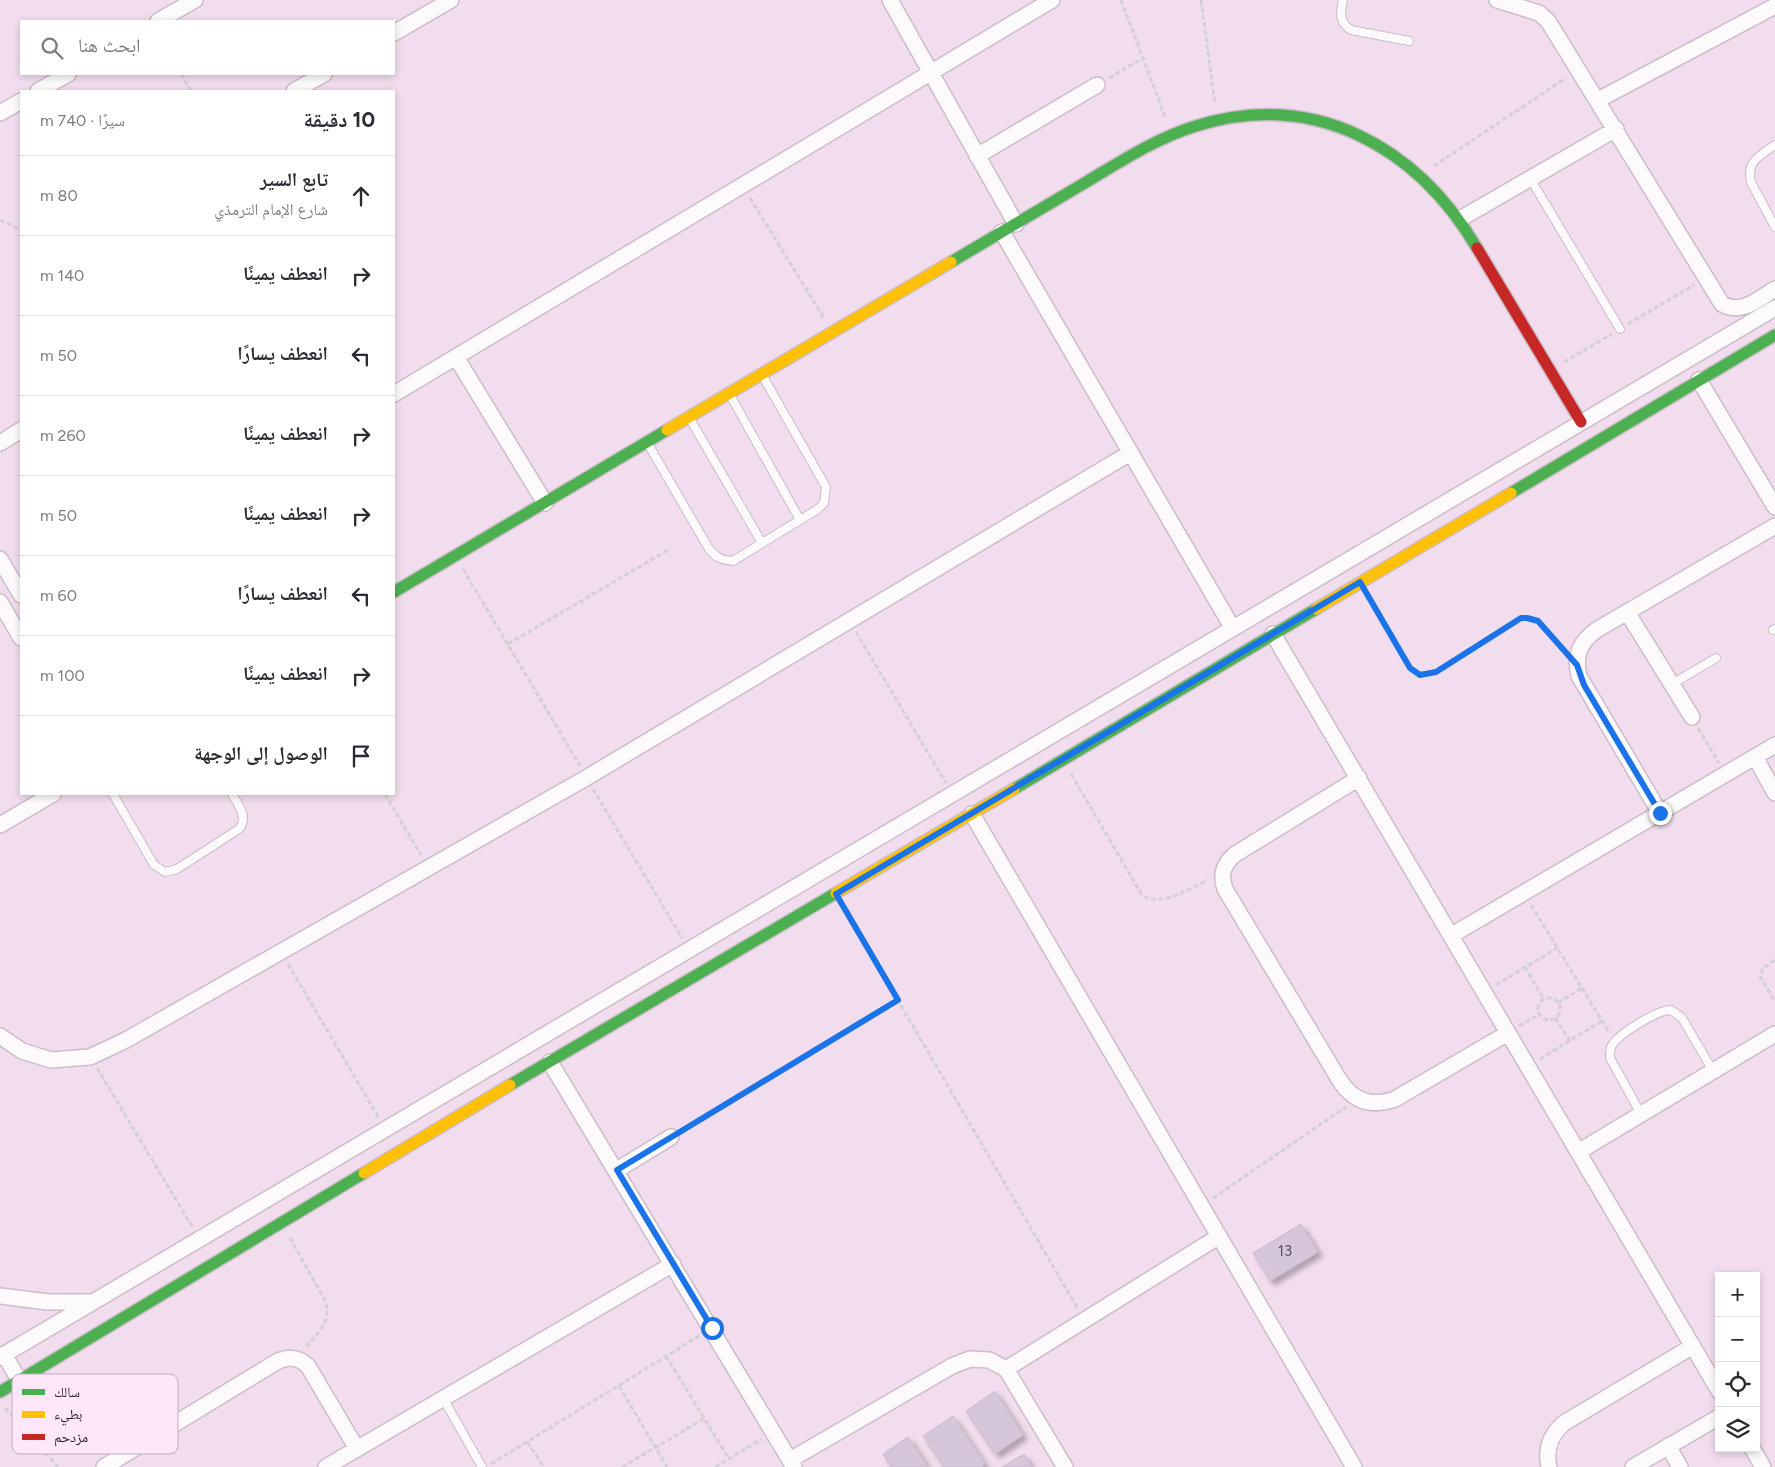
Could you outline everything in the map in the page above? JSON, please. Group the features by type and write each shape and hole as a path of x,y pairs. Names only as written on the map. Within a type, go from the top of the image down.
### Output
{"street":[{"path":"160,20 195,0"},
{"path":"395,32 451,0"},
{"path":"890,0 1016,224"},
{"path":"395,393 1052,0"},
{"path":"1497,0 1540,6 1722,304 1729,308 1744,308 1775,289"},
{"path":"1598,100 1775,6"},
{"path":"40,90 66,75"},
{"path":"296,90 322,75"},
{"path":"977,156 1097,85"},
{"path":"0,113 20,102"},
{"path":"395,591 1002,232 1172,134 1217,119 1248,115 1280,114 1341,126 1370,139 1397,155 1422,174 1442,195 1460,219 1581,422"},
{"path":"1460,219 1616,129"},
{"path":"1002,232 1232,627"},
{"path":"15,1374 2,1356 690,951 1318,576 1775,308"},
{"path":"29,1374 491,1096 1038,775 1775,335"},
{"path":"456,357 545,502"},
{"path":"1699,380 1775,507"},
{"path":"1639,388 1651,408"},
{"path":"0,443 20,431"},
{"path":"0,1036 22,1051 51,1060 90,1058 126,1040 586,778 1130,453"},
{"path":"1494,473 1506,494"},
{"path":"1660,813 1584,685 1577,665 1582,644 1589,635 1775,526"},
{"path":"0,559 20,593"},
{"path":"1318,576 1331,599"},
{"path":"0,602 20,636"},
{"path":"1627,612 1692,717"},
{"path":"1273,634 1715,1384"},
{"path":"1157,673 1170,696"},
{"path":"1452,935 1775,745"},
{"path":"1024,752 1038,775"},
{"path":"1754,757 1775,792"},
{"path":"1359,778 1234,855 1224,866 1222,874 1225,889 1340,1081 1347,1092 1358,1099 1370,1103 1383,1103 1395,1099 1508,1032"},
{"path":"0,825 51,795"},
{"path":"972,814 1200,1207 1354,1467"},
{"path":"874,841 887,864"},
{"path":"602,1002 614,1024"},
{"path":"1578,1152 1775,1034"},
{"path":"550,1062 617,1170 792,1463 952,1366 970,1359 989,1360 1006,1369 1066,1467"},
{"path":"478,1075 491,1096"},
{"path":"617,1170 670,1137"},
{"path":"1006,1369 1218,1237"},
{"path":"326,1467 673,1264"},
{"path":"0,1296 48,1302 95,1302"},
{"path":"1549,1467 1548,1448 1551,1439 1564,1423 1692,1346"},
{"path":"178,1421 278,1360 297,1358 308,1366 357,1449"},
{"path":"0,1392 12,1384"},
{"path":"1633,1467 1715,1419"},
{"path":"1668,1446 1680,1467"},
{"path":"1754,1452 1763,1467"},
{"path":"104,1467 125,1454"}],"lane":[{"path":"1343,0 1341,18 1344,26 1350,30 1409,41"},
{"path":"1775,145 1754,160 1749,174 1751,182 1775,227"},
{"path":"1530,178 1620,329"},
{"path":"647,442 715,556 733,561 824,503 826,487 762,374"},
{"path":"729,394 800,520"},
{"path":"689,417 762,543"},
{"path":"1672,684 1716,658"},
{"path":"114,795 154,865 165,872 177,869 239,829 244,819 233,795"},
{"path":"1642,1114 1610,1058 1611,1047 1615,1042 1660,1011 1672,1010 1682,1018 1713,1072"},
{"path":"443,1398 484,1467"}],"path":[{"path":"1121,0 1172,134"},
{"path":"1201,0 1217,119"},
{"path":"1097,85 1143,58"},
{"path":"1422,174 1579,70"},
{"path":"182,75 191,90"},
{"path":"744,186 833,332"},
{"path":"0,220 20,230"},
{"path":"508,644 668,550"},
{"path":"455,556 690,951"},
{"path":"1360,582 1410,668 1420,675 1436,672 1516,621 1527,618 1538,621 1577,665"},
{"path":"850,620 953,794"},
{"path":"1692,717 1726,774"},
{"path":"1063,760 1142,895 1147,898 1160,900 1222,874"},
{"path":"386,795 429,868"},
{"path":"836,894 1085,1320"},
{"path":"1524,894 1615,1042"},
{"path":"1484,991 1558,948"},
{"path":"281,953 386,1130"},
{"path":"1775,960 1763,968 1760,976 1775,1002"},
{"path":"1525,967 1544,1000"},
{"path":"1558,1003 1582,988"},
{"path":"1552,998 1558,1003 1560,1012 1555,1018 1545,1019 1540,1014 1539,1008 1544,1000 1552,998"},
{"path":"670,1137 898,1000"},
{"path":"1508,1032 1540,1014"},
{"path":"1555,1018 1570,1041"},
{"path":"1528,1066 1602,1021"},
{"path":"90,1058 200,1239"},
{"path":"1200,1207 1358,1099"},
{"path":"281,1222 326,1302 328,1310 325,1325 297,1358"},
{"path":"484,1467 712,1328"},
{"path":"666,1356 729,1459"},
{"path":"619,1386 667,1467"},
{"path":"0,1402 12,1415"},
{"path":"622,1467 704,1419"},
{"path":"714,1467 774,1432"},
{"path":"527,1442 544,1467"},
{"path":"46,1454 58,1467"}],"building":[{"path":"1301,1224 1318,1252 1270,1281 1253,1253"},
{"path":"995,1391 1023,1435 995,1454 966,1411"},
{"path":"953,1416 985,1464 981,1467 944,1467 923,1436"},
{"path":"908,1437 928,1467 891,1467 883,1454"},
{"path":"1024,1454 1032,1467 1002,1467"}],"traffic: fast":[{"path":"951,262 1154,143 1196,126 1240,116 1282,115 1321,122 1359,135 1393,155 1425,181 1453,212 1477,248"},
{"path":"1511,493 1775,335"},
{"path":"395,591 667,430"},
{"path":"1014,789 1316,609"},
{"path":"510,1085 836,893"},
{"path":"30,1374 364,1173"},
{"path":"0,1392 12,1385"}],"traffic: slow":[{"path":"667,430 951,262"},
{"path":"1316,609 1511,493"},
{"path":"836,893 1014,789"},
{"path":"364,1173 510,1085"}],"traffic: jam":[{"path":"1477,248 1581,422"}],"route":[{"path":"712,1328 617,1170 898,1000 836,894 1360,582 1410,668 1420,675 1425,676 1436,672 1521,618 1538,621 1577,665 1579,676 1584,685 1660,813"}]}
